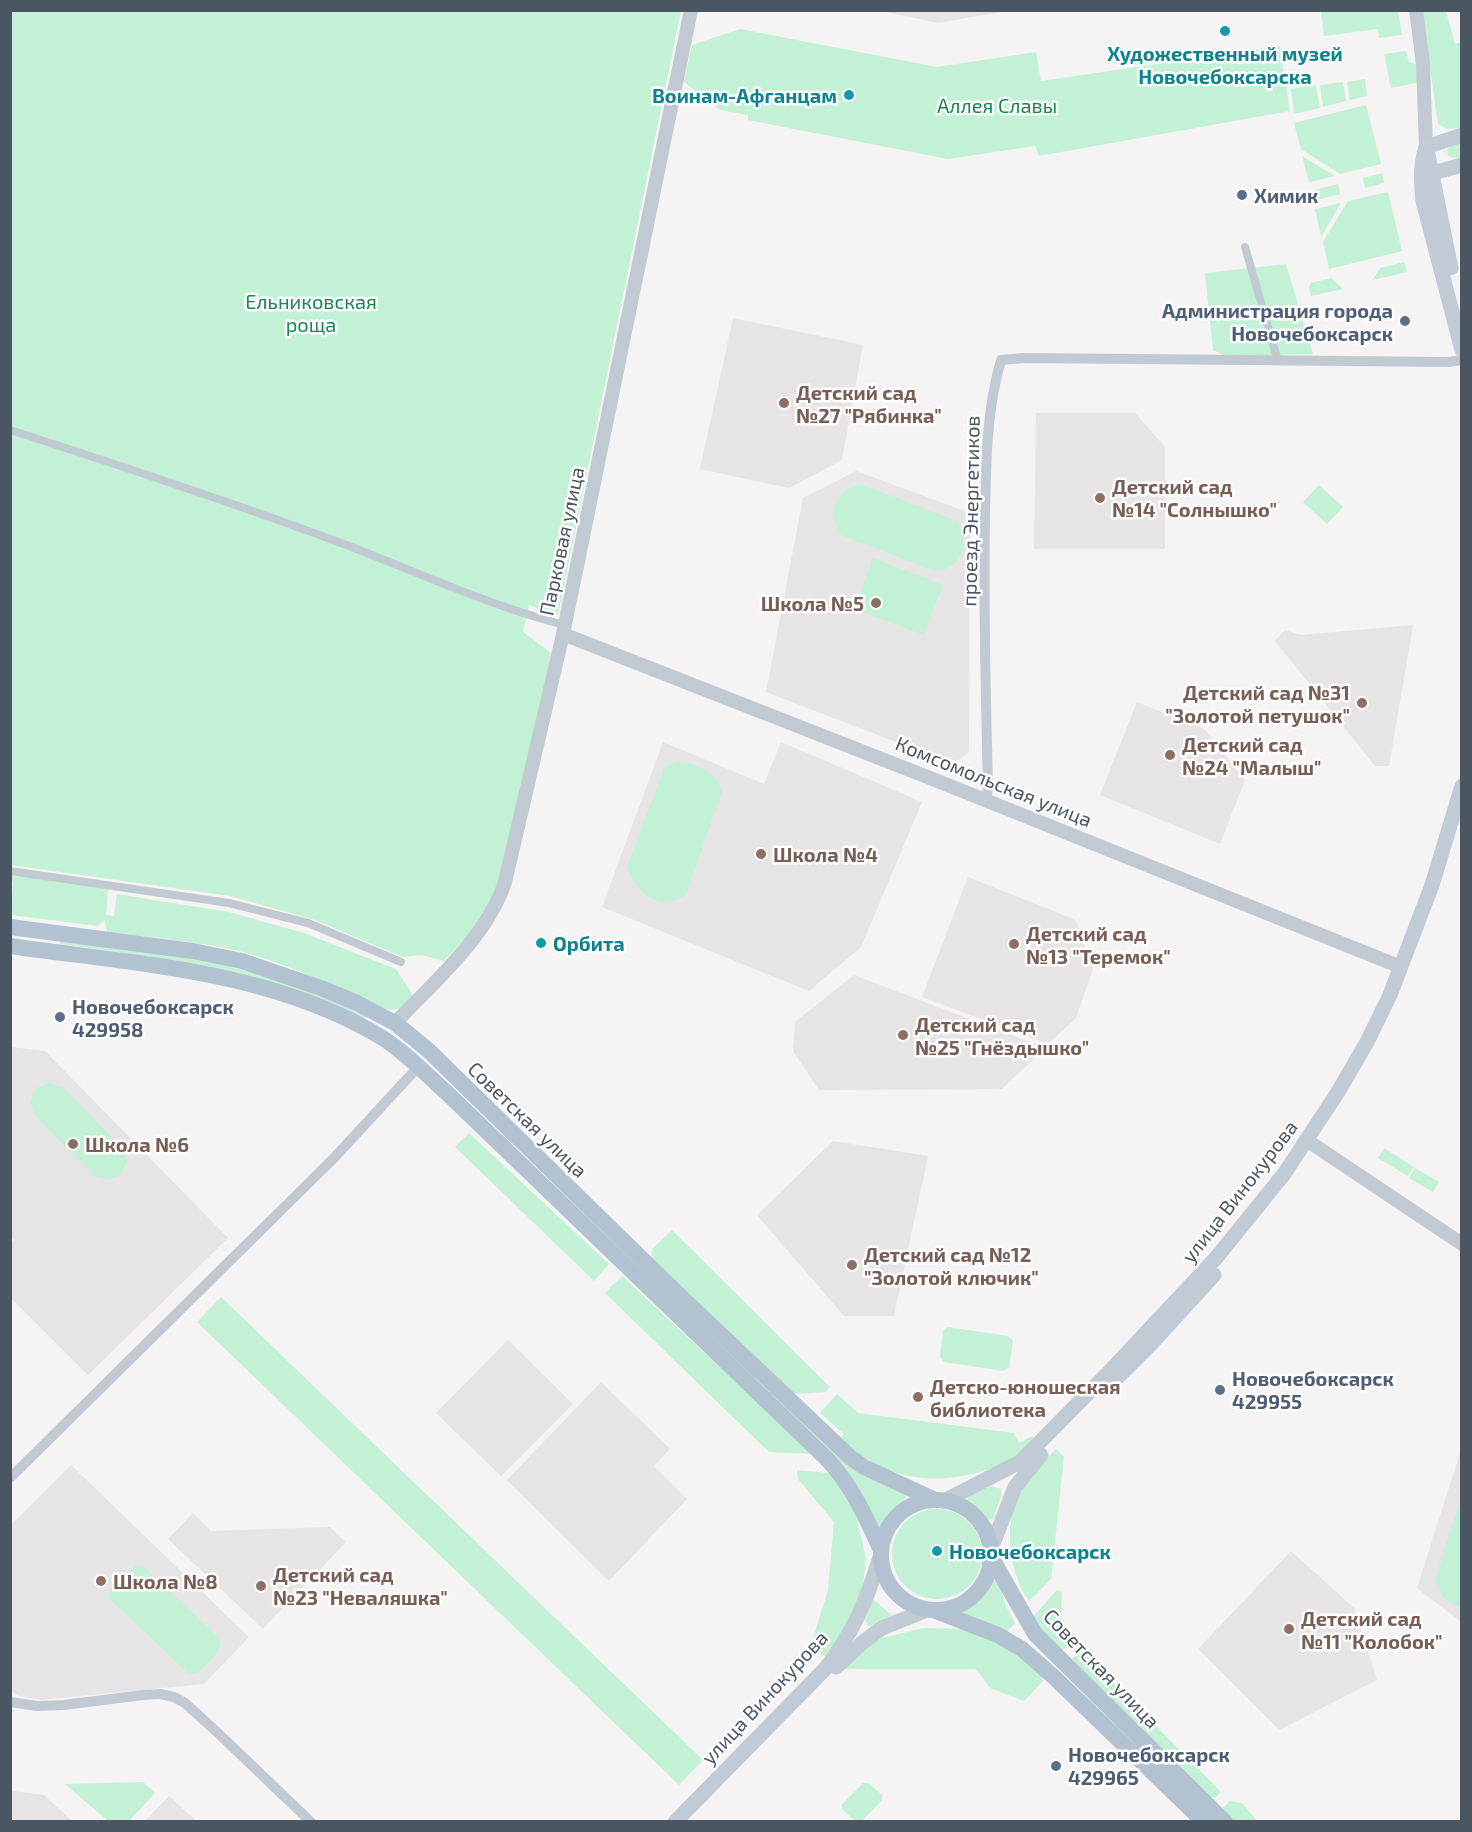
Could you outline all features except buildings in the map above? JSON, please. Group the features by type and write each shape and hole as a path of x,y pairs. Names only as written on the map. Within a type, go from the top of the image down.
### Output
{"main road":[{"path":"1426,147 1461,135"},
{"path":"1426,147 1461,310"},
{"path":"1426,147 1421,164 1423,201 1461,350"},
{"path":"1432,173 1461,165"},
{"name":"улица Винокурова","path":"1405,969 1461,786"},
{"name":"улица Винокурова","path":"991,1553 1008,1500 1024,1473 1197,1294 1251,1231 1311,1143 1374,1045 1405,969 1441,891 1461,824"},
{"name":"Советская улица","path":"10,927 193,951 242,961 321,988 357,1003 395,1023 436,1058 834,1444 864,1467 940,1500"},
{"name":"Советская улица","path":"10,946 151,965 241,981 315,1006 349,1020 383,1038 418,1067 834,1466 853,1493 880,1553"},
{"name":"Парковая улица","path":"383,1038 395,1023"},
{"name":"улица Винокурова","path":"940,1500 1020,1462 1113,1368 1216,1258 1288,1176"},
{"path":"940,1500 957,1504 975,1516 986,1532 991,1553 984,1581 971,1597 948,1609 931,1610 907,1602 892,1589 882,1569 880,1553 887,1529 901,1512 921,1502 940,1500"},
{"name":"улица Винокурова","path":"675,1821 825,1669 842,1648 861,1613 880,1553"},
{"name":"Советская улица","path":"991,1553 1035,1634 1225,1821"},
{"name":"Советская улица","path":"931,1610 998,1635 1022,1648 1204,1821"},
{"name":"улица Винокурова","path":"684,1821 862,1643 882,1629 931,1610"}],"street":[{"name":"Парковая улица","path":"395,1023 466,948 484,926 500,898 564,630 692,10"},
{"path":"1416,10 1423,64 1426,147"},
{"path":"1245,247 1278,360"},
{"name":"проезд Энергетиков","path":"986,801 988,788 984,550 986,456 991,398 1001,360 1034,358 1448,362 1461,360"},
{"path":"10,430 133,469 326,538 564,630"},
{"name":"Комсомольская улица","path":"564,630 1405,969"},
{"path":"10,871 229,903 308,923 401,962"},
{"path":"10,1478 324,1168 418,1067"},
{"path":"1311,1143 1461,1244"},
{"path":"10,1702 37,1706 64,1706 143,1695 174,1696 218,1733 311,1821"}],"shaded area":[{"path":"881,11 1007,11 938,23"},
{"name":"Детский сад №27 \"Рябинка\"","path":"733,318 863,345 842,460 789,488 700,469"},
{"name":"Детский сад №14 \"Солнышко\"","path":"1036,413 1135,413 1165,447 1165,549 1034,549"},
{"name":"Школа №5","path":"856,471 970,513 969,752 953,764 766,692 803,498"},
{"name":"Детский сад №31 \"Золотой петушок\"","path":"1413,625 1389,766 1375,766 1275,641 1285,630 1301,635"},
{"name":"Детский сад №24 \"Малыш\"","path":"1137,702 1204,729 1245,780 1220,844 1100,795"},
{"name":"Школа №4","path":"663,742 764,784 781,742 922,802 861,947 809,991 602,907"},
{"name":"Детский сад №13 \"Теремок\"","path":"968,877 1076,920 1093,969 1076,1018 1048,1044 922,997"},
{"name":"Детский сад №25 \"Гнёздышко\"","path":"854,975 1045,1048 1002,1089 819,1090 793,1051 795,1022"},
{"name":"Школа №6","path":"11,1047 45,1051 228,1238 88,1375 11,1298 10,1244 14,1240 10,1236"},
{"name":"Детский сад №12 \"Золотой ключик\"","path":"833,1141 928,1156 894,1316 844,1316 757,1215"},
{"path":"508,1340 573,1404 501,1476 436,1413"},
{"path":"601,1382 670,1449 654,1466 687,1499 609,1581 507,1480"},
{"path":"1461,1450 1461,1622 1417,1588"},
{"name":"Школа №8","path":"71,1465 249,1637 204,1684 40,1700 19,1696 10,1690 10,1526"},
{"name":"Детский сад №23 \"Неваляшка\"","path":"193,1513 211,1531 330,1527 346,1542 263,1629 168,1539"},
{"name":"Детский сад №11 \"Колобок\"","path":"1291,1551 1354,1608 1377,1680 1279,1730 1198,1649"},
{"path":"13,1791 44,1795 72,1821 11,1821"},
{"path":"169,1796 196,1821 145,1821"}],"green space":[{"name":"Ельниковская роща","path":"10,11 681,11 558,615 529,605 523,632 551,653 500,886 479,924 444,961 422,955 402,957 315,920 230,896 11,865"},
{"path":"1321,11 1398,11 1402,35 1379,38 1378,29 1324,36"},
{"path":"1422,11 1446,11 1455,44 1461,42 1461,128 1447,129 1438,124"},
{"name":"Аллея Славы","path":"740,29 937,67 1036,52 1041,81 1280,46 1290,111 1039,156 1035,146 948,159 748,120 748,115 720,110 684,82 692,45"},
{"path":"1406,51 1409,62 1420,66 1421,74 1416,83 1391,88 1384,54"},
{"path":"1365,79 1367,96 1350,100 1347,82"},
{"path":"1343,82 1346,101 1323,107 1320,85"},
{"path":"1316,85 1320,108 1294,114 1291,89"},
{"path":"1366,105 1381,164 1340,174 1301,149 1294,123"},
{"path":"1461,142 1461,158 1448,156 1447,150 1452,144"},
{"path":"1302,156 1335,176 1309,182"},
{"path":"1382,173 1384,183 1365,188 1363,178"},
{"path":"1338,184 1340,194 1313,201 1311,191"},
{"path":"1388,192 1402,251 1329,269 1323,242 1348,201"},
{"path":"1341,203 1321,237 1315,209"},
{"path":"1404,262 1407,272 1373,280 1380,268"},
{"path":"1286,264 1313,354 1226,356 1213,350 1205,273"},
{"path":"1331,278 1343,289 1311,296 1309,287 1311,283"},
{"path":"857,485 863,485 957,521 964,537 962,553 958,560 952,566 935,571 841,535 834,521 835,506 843,493"},
{"path":"1319,485 1343,507 1327,524 1303,502"},
{"path":"873,558 943,585 924,635 854,609"},
{"path":"679,762 705,770 715,778 722,791 686,895 666,902 658,901 643,892 636,885 627,867 665,766"},
{"path":"11,875 108,889 106,915 114,916 117,894 229,912 304,933 396,969 412,994 412,998 398,1009 388,1010 296,970 239,951 190,942 107,932 105,920 98,926 11,915 13,881 11,881"},
{"path":"61,939 154,952 223,965 262,975 367,1016 364,1020 152,957 60,944"},
{"path":"50,1083 64,1088 122,1148 127,1161 121,1175 107,1180 93,1175 34,1114 30,1102 36,1088"},
{"path":"469,1133 609,1264 594,1281 455,1147"},
{"path":"1384,1148 1414,1167 1408,1176 1378,1158"},
{"path":"1415,1168 1439,1182 1433,1192 1409,1178"},
{"path":"672,1230 830,1387 826,1392 791,1394 651,1261 652,1249"},
{"path":"622,1276 813,1454 769,1452 605,1293"},
{"path":"221,1297 703,1760 679,1785 197,1322"},
{"path":"675,1304 907,1495 902,1504 880,1528 867,1511"},
{"path":"948,1327 1008,1336 1013,1341 1009,1367 1004,1371 944,1362 940,1357 943,1331"},
{"path":"837,1394 858,1413 1014,1433 1019,1443 1032,1436 1037,1442 1022,1453 987,1470 949,1478 910,1476 878,1465 858,1454 840,1440 844,1434 820,1413"},
{"path":"1056,1449 1064,1457 1051,1579 1029,1601 1022,1590 1013,1563 1011,1519 1020,1493 1036,1470"},
{"path":"797,1470 829,1473 855,1512 866,1558 862,1595 847,1632 826,1657 810,1648 828,1590 834,1522 798,1479"},
{"path":"992,1486 1001,1489 1001,1496 993,1519 985,1520 967,1503 968,1493"},
{"path":"1461,1498 1461,1607 1444,1598 1435,1580"},
{"path":"937,1509 954,1512 969,1522 979,1537 982,1554 979,1571 969,1586 954,1596 937,1599 920,1596 905,1586 895,1571 892,1554 895,1537 905,1522 920,1512"},
{"path":"136,1565 143,1566 219,1638 217,1653 197,1673 187,1672 110,1599 111,1589"},
{"path":"991,1580 999,1582 1006,1606 1015,1623 1006,1633 962,1616 963,1608 980,1597"},
{"path":"1057,1590 1062,1592 1061,1625 1070,1637 1071,1643 1062,1651 1055,1650 1032,1618"},
{"path":"873,1599 896,1619 875,1628 868,1626 865,1620"},
{"path":"923,1628 965,1629 996,1638 1037,1665 1043,1681 1024,1701 990,1688 976,1669 840,1669 867,1645 883,1638"},
{"path":"1079,1653 1084,1653 1221,1792 1215,1798 1205,1796 1072,1659"},
{"path":"143,1782 155,1793 128,1822 108,1821 65,1784"},
{"path":"863,1783 868,1783 882,1795 882,1800 862,1821 855,1821 842,1809 842,1804"},
{"path":"1230,1801 1242,1803 1257,1821 1230,1821 1220,1810"}],"place":[{"name":"Художественный музей Новочебоксарска","path":"1225,31"},
{"name":"Воинам-Афганцам","path":"849,95"},
{"name":"Химик","path":"1242,195"},
{"name":"Администрация города Новочебоксарск","path":"1405,321"},
{"name":"Детский сад №27 \"Рябинка\"","path":"784,403"},
{"name":"Детский сад №14 \"Солнышко\"","path":"1100,498"},
{"name":"Школа №5","path":"876,603"},
{"name":"Детский сад №31 \"Золотой петушок\"","path":"1362,703"},
{"name":"Детский сад №24 \"Малыш\"","path":"1170,755"},
{"name":"Школа №4","path":"761,854"},
{"name":"Орбита","path":"541,943"},
{"name":"Детский сад №13 \"Теремок\"","path":"1014,944"},
{"name":"Новочебоксарск 429958","path":"60,1017"},
{"name":"Детский сад №25 \"Гнёздышко\"","path":"903,1035"},
{"name":"Школа №6","path":"73,1144"},
{"name":"Детский сад №12 \"Золотой ключик\"","path":"852,1265"},
{"name":"Новочебоксарск 429955","path":"1220,1390"},
{"name":"Детско-юношеская библиотека","path":"918,1397"},
{"name":"Новочебоксарск","path":"937,1551"},
{"name":"Школа №8","path":"101,1581"},
{"name":"Детский сад №23 \"Неваляшка\"","path":"261,1586"},
{"name":"Детский сад №11 \"Колобок\"","path":"1289,1629"},
{"name":"Новочебоксарск 429965","path":"1056,1766"}]}
